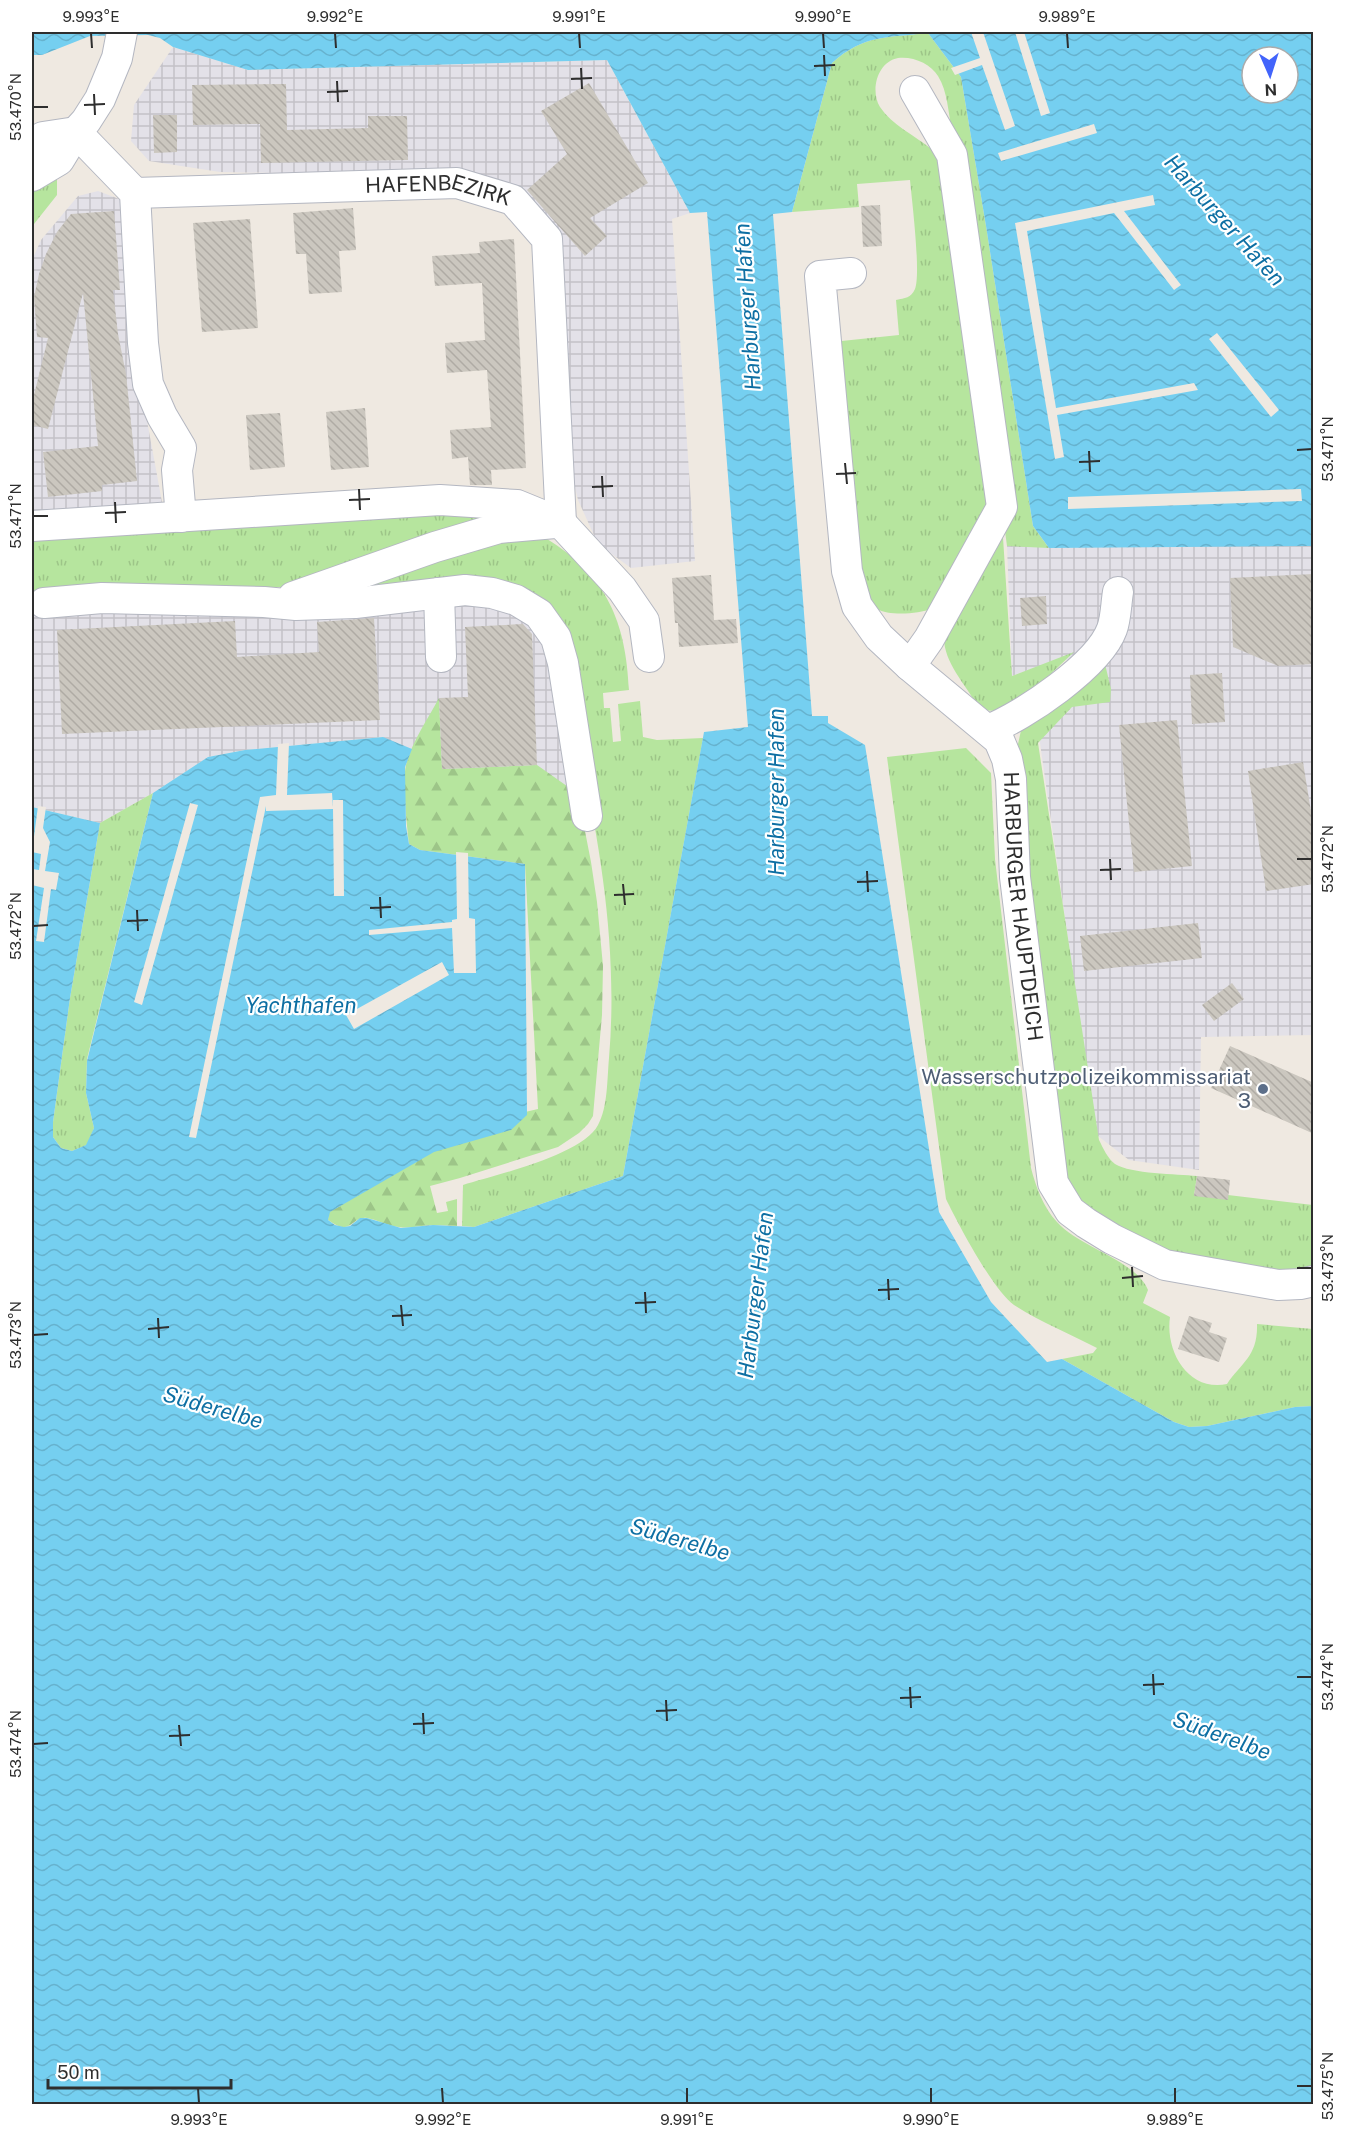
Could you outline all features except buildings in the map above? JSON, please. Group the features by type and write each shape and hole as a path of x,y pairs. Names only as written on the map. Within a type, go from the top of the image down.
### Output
{"street":[{"path":"32,177 59,160 100,99 117,58 121,33"},
{"path":"910,666 929,639 1002,507 952,155 915,91"},
{"path":"32,143 43,137 76,132"},
{"path":"76,132 135,193 143,343 148,384 162,416 181,448 177,471 180,517"},
{"name":"HAFENBEZIRK","path":"135,193 457,183 513,200 547,239 561,523"},
{"name":"HARBURGER HAUPTDEICH","path":"851,273 820,276 847,571 857,606 879,637 910,666 999,740 1007,759 1011,779 1015,877 1049,1166 1053,1183 1070,1211 1086,1223 1112,1239 1165,1265 1278,1285 1309,1287"},
{"path":"32,526 440,500 517,505 561,523 622,589 644,621 649,657"},
{"path":"264,602 286,600 435,547 499,528 561,523"},
{"path":"44,603 102,598 264,602 296,605 355,603 465,590 492,593 516,600 539,614 556,638 563,663 587,816"},
{"path":"439,592 441,657"},
{"path":"988,730 1032,705 1081,670 1100,652 1113,628 1118,592"}],"shaded area":[{"path":"173,47 248,70 607,60 690,213 672,219 695,561 631,568 598,544 578,500 567,453 558,247 447,176 220,172 149,161 131,141 134,105"},
{"path":"98,191 122,200 133,345 162,502 32,513 32,260 41,240 78,196"},
{"path":"1007,546 1313,546 1313,1035 1201,1037 1199,1170 1129,1160 1098,1136 1039,736 1082,691 1065,657 1012,676"},
{"path":"260,587 531,596 590,790 405,767 383,737 245,750 208,757 153,793 100,823 32,807 32,597 237,593"}],"green space":[{"path":"928,33 961,77 1033,526 1049,548 1007,546 946,96 938,76 931,68 915,60 898,58 885,65 880,71 876,86 877,100 891,119 930,148 946,166 989,511 931,609 912,613 896,613 877,609 859,591 832,342 899,335 896,300 912,294 917,281 916,236 910,180 857,184 859,207 792,212 832,63 866,42"},
{"path":"57,174 57,195 34,224 32,223 32,188"},
{"path":"510,512 300,587 260,587 237,593 32,597 32,539 409,514"},
{"path":"1002,522 1012,676 1074,652 1038,686 999,710 990,711 977,705 956,673 947,656 944,638"},
{"path":"547,539 568,553 599,585 618,622 627,666 629,690 603,693 604,708 610,708 613,742 621,741 618,704 640,701 643,737 657,740 703,738 623,1176 474,1227 462,1226 463,1185 516,1170 575,1146 589,1136 598,1125 604,1110 609,1058 610,944 596,832 547,609 361,589 467,543"},
{"path":"1105,664 1111,689 1110,702 1072,707 1038,743 1099,1140 1110,1159 1122,1167 1143,1172 1197,1176 1194,1196 1228,1195 1313,1205 1313,1267 1290,1275 1164,1254 1095,1216 1066,1184 1021,809 1018,744 1022,726"},
{"path":"439,698 442,769 537,765 574,791 591,862 603,966 602,1015 593,1116 579,1133 558,1147 430,1186 437,1213 448,1211 446,1202 457,1199 457,1226 403,1227 361,1218 347,1227 342,1227 328,1220 329,1212 443,1131 538,1109 525,864 420,850 409,844 405,793 406,765 416,739"},
{"path":"966,748 991,773 995,859 1031,1168 1044,1203 1052,1216 1067,1231 1120,1262 1142,1280 1148,1290 1143,1303 1170,1317 1171,1343 1176,1355 1182,1366 1201,1382 1213,1385 1227,1384 1252,1351 1257,1335 1257,1324 1313,1329 1313,1406 1295,1407 1207,1426 1189,1427 1174,1422 1062,1359 1093,1353 1097,1348 1014,1305 996,1286 959,1224 946,1199 887,757"},
{"path":"153,793 87,1059 86,1093 94,1128 87,1145 72,1151 61,1148 53,1137 53,1122 70,998 100,823"}],"water":[{"path":"32,32 1313,32 1313,546 1049,548 1033,526 961,77 928,33 866,42 832,63 792,212 773,214 812,716 828,716 828,723 865,745 939,1212 991,1302 1047,1362 1062,1359 1174,1422 1189,1427 1207,1426 1295,1407 1313,1406 1313,2104 32,2104 32,807 100,823 70,998 53,1122 53,1137 61,1148 72,1151 86,1145 94,1128 86,1093 87,1061 153,793 208,757 245,750 383,737 412,749 405,767 406,826 409,844 420,850 525,864 527,1115 511,1130 434,1152 330,1212 328,1220 344,1227 350,1226 360,1218 367,1218 401,1228 433,1225 474,1227 623,1176 704,732 748,727 707,212 690,213 607,60 248,70 173,47 160,38 148,35 90,36 42,55 32,55"}],"pier":[{"path":"971,32 983,32 1015,126 1005,130 982,65 955,75 951,68 980,58"},
{"path":"1015,32 1024,32 1050,113 1041,116"},
{"path":"1094,124 1097,133 1001,161 998,153"},
{"path":"1153,195 1155,205 1124,211 1181,285 1174,290 1114,213 1027,231 1056,408 1194,383 1198,390 1057,415 1064,457 1055,459 1015,223"},
{"path":"1217,333 1279,410 1271,417 1209,339"},
{"path":"1301,489 1302,501 1068,509 1068,497"},
{"path":"289,743 287,795 332,793 333,807 333,800 343,800 344,896 334,896 333,809 266,811 266,806 196,1138 189,1137 260,797 276,795 278,744"},
{"path":"190,803 198,805 142,1005 134,1002"},
{"path":"38,806 46,807 43,828 50,842 45,871 59,873 56,890 51,889 44,942 36,941 44,888 32,885 32,869 39,870 41,854 32,852"},
{"path":"456,852 468,853 469,918 475,919 476,973 454,973 452,928 369,935 369,930 452,922 457,919"},
{"path":"442,962 449,975 354,1029 346,1015"}],"place":[{"name":"Wasserschutzpolizeikommissariat 3","path":"1263,1089"}],"water label":[{"name":"Harburger Hafen","path":"1225,220"},
{"name":"Harburger Hafen","path":"747,307"},
{"name":"Harburger Hafen","path":"776,792"},
{"name":"Yachthafen","path":"301,1005"},
{"name":"Harburger Hafen","path":"755,1295"},
{"name":"Süderelbe","path":"213,1407"},
{"name":"Süderelbe","path":"680,1539"},
{"name":"Süderelbe","path":"1222,1735"}]}
